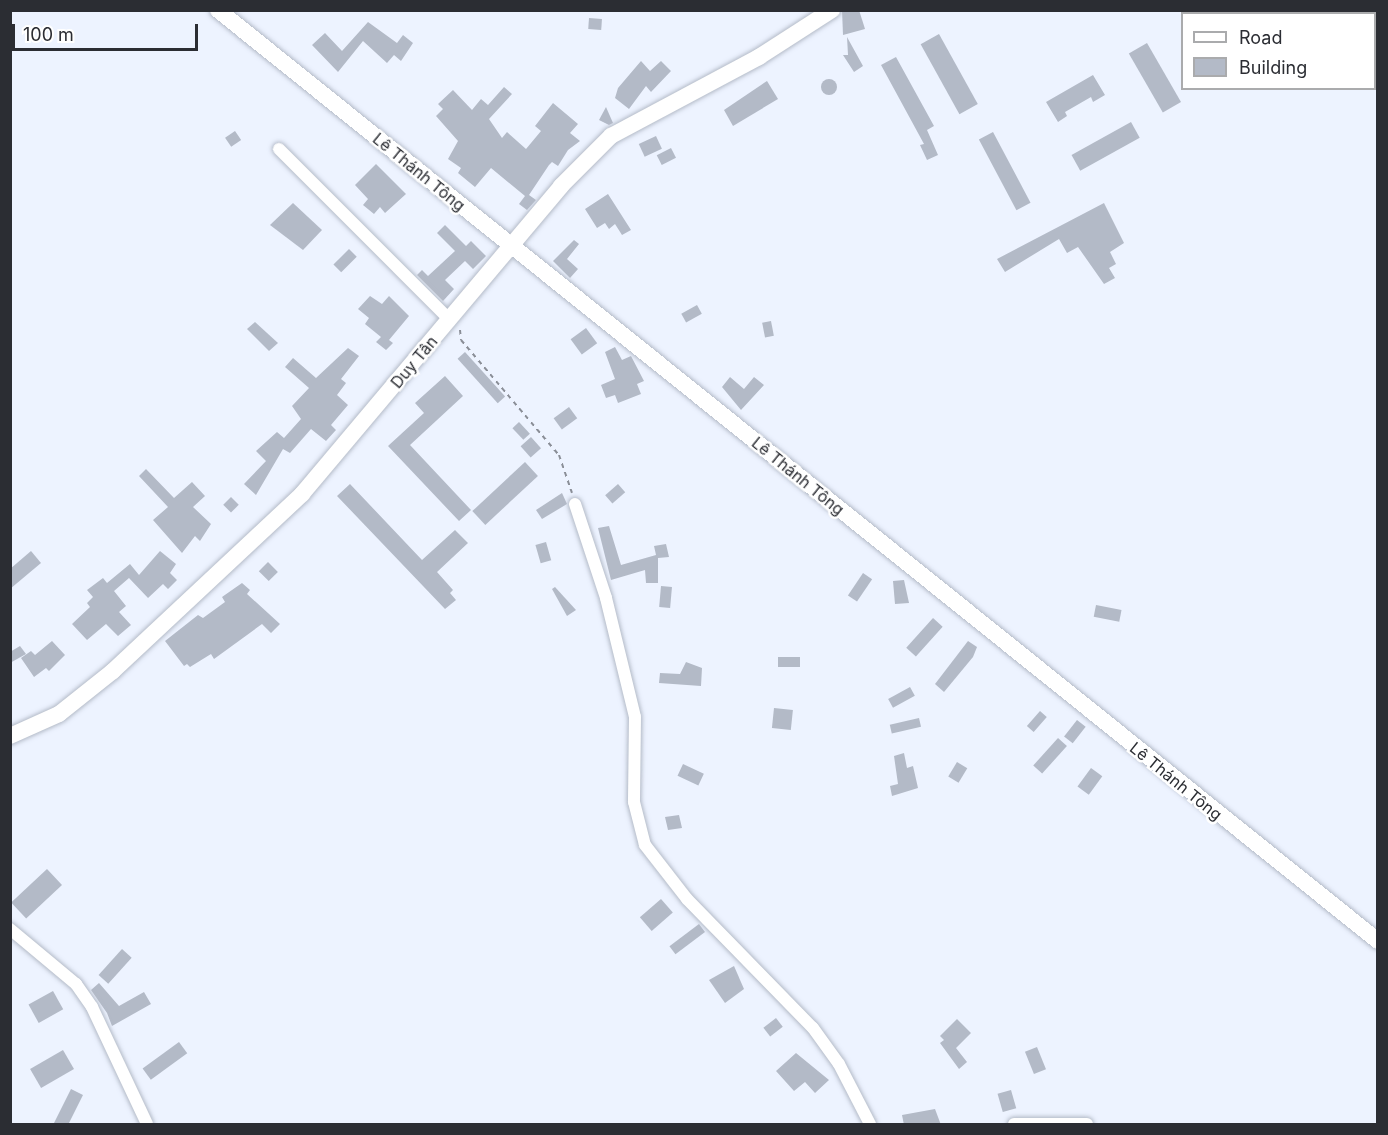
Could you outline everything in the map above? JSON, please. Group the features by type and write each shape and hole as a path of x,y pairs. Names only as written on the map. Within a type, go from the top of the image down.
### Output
{"street":[{"name":"Lê Thánh Tông","path":"219,10 1377,941"},
{"name":"Duy Tân","path":"10,736 59,714 113,670 302,494 561,186 611,136 759,57 832,10"},
{"path":"279,149 454,314"},
{"path":"575,504 606,598 635,717 634,802 645,845 687,898 813,1028 839,1064 870,1125"},
{"path":"10,928 76,984 92,1007 147,1125"},
{"path":"1014,1125 1087,1125"}],"path":[{"path":"454,314 461,340 559,455 575,504"}],"building":[{"path":"842,10 859,10 865,29 843,35"},
{"path":"589,18 602,19 601,30 588,29"},
{"path":"368,22 397,43 403,35 413,43 401,61 394,55 387,63 363,41 338,72 312,45 325,33 342,51"},
{"path":"939,34 978,104 959,114 921,44"},
{"path":"847,37 863,66 854,72 843,55 848,55"},
{"path":"1147,43 1181,102 1163,112 1129,54"},
{"path":"896,57 934,126 927,130 938,155 927,160 920,145 924,144 881,65"},
{"path":"641,61 650,71 661,61 671,71 651,92 646,86 629,109 615,98 618,88"},
{"path":"1093,75 1105,95 1093,102 1091,97 1065,112 1067,116 1058,122 1046,102"},
{"path":"826,79 832,79 837,87 835,93 826,95 821,90 821,84"},
{"path":"767,81 778,99 733,126 724,110"},
{"path":"504,87 512,94 489,119 502,138 507,132 526,149 541,131 535,126 553,103 578,124 570,133 580,141 568,150 558,166 552,162 549,165 529,195 536,200 527,210 519,204 525,196 491,168 475,187 458,173 461,168 448,159 458,141 436,116 443,109 438,104 453,90 472,110 481,99 488,105"},
{"path":"606,107 613,123 609,125 599,120"},
{"path":"1131,122 1140,138 1080,171 1072,155"},
{"path":"235,131 241,140 231,147 225,138"},
{"path":"993,132 1031,203 1016,210 979,140"},
{"path":"656,136 662,149 645,157 639,144"},
{"path":"671,148 676,158 662,165 657,155"},
{"path":"376,164 406,194 385,213 380,207 374,214 363,205 368,199 355,185"},
{"path":"608,194 631,230 622,235 615,224 609,229 605,223 597,228 585,209"},
{"path":"293,203 322,230 303,250 270,225"},
{"path":"1104,203 1124,243 1110,252 1116,264 1109,268 1115,278 1104,284 1078,247 1067,253 1059,239 1005,272 997,259"},
{"path":"445,225 466,246 471,241 486,256 473,269 465,261 445,280 454,289 443,301 417,275 422,270 428,276 455,251 437,233"},
{"path":"574,240 579,244 567,259 578,269 570,278 553,261"},
{"path":"349,249 357,257 341,272 333,265"},
{"path":"370,296 382,304 389,296 409,316 389,340 393,343 386,350 376,342 381,337 365,324 369,318 358,309"},
{"path":"697,305 702,314 686,322 681,314"},
{"path":"771,321 774,336 765,337 762,323"},
{"path":"255,322 278,343 269,351 247,329"},
{"path":"586,328 597,343 582,355 571,339"},
{"path":"615,347 622,360 631,356 644,381 637,384 641,394 618,403 615,395 606,398 601,385 615,379 605,352"},
{"path":"348,348 359,356 341,379 346,383 337,395 348,405 331,425 336,430 326,441 311,429 290,453 283,449 256,495 244,484 266,461 256,451 277,432 284,438 301,419 292,406 309,388 285,367 293,358 316,378"},
{"path":"465,352 505,397 498,403 458,359"},
{"path":"445,376 463,396 410,445 471,510 459,521 388,446 424,413 415,403"},
{"path":"730,377 744,389 754,377 764,385 741,410 722,387"},
{"path":"569,407 577,418 562,429 554,418"},
{"path":"519,422 530,434 523,440 512,428"},
{"path":"531,437 541,448 531,458 521,446"},
{"path":"525,462 538,476 485,525 472,511"},
{"path":"146,469 174,498 192,482 205,496 193,507 211,524 200,541 195,536 182,553 153,520 168,507 139,476"},
{"path":"350,484 422,560 455,530 468,543 437,572 453,590 450,593 456,600 445,609 337,496"},
{"path":"618,484 625,492 612,503 605,495"},
{"path":"562,493 567,504 542,519 536,510"},
{"path":"231,497 239,505 231,513 223,505"},
{"path":"609,526 621,565 656,555 654,546 666,544 669,557 658,558 658,583 646,583 645,570 611,580 598,528"},
{"path":"546,542 551,560 541,563 535,545"},
{"path":"31,551 41,563 10,589 10,569"},
{"path":"160,551 176,564 170,573 177,580 168,589 163,584 148,598 129,578 114,591 126,606 119,612 131,625 118,636 106,624 87,640 72,624 90,607 87,603 93,597 87,590 103,578 107,583 130,564 139,575"},
{"path":"268,562 278,572 269,581 259,571"},
{"path":"863,573 872,579 857,602 848,595"},
{"path":"904,580 909,603 895,604 893,581"},
{"path":"242,583 250,590 247,594 280,624 271,633 262,624 214,659 211,654 190,667 187,664 184,666 165,641 198,615 203,618 225,602 222,597"},
{"path":"661,586 672,587 670,608 659,607"},
{"path":"555,587 576,610 567,616 552,589"},
{"path":"1096,605 1122,610 1119,622 1094,617"},
{"path":"933,618 943,627 916,656 906,648"},
{"path":"52,641 65,655 49,671 46,668 34,677 21,658 31,651 35,655"},
{"path":"968,641 977,647 973,657 944,692 935,684"},
{"path":"20,646 26,654 10,663 10,652"},
{"path":"778,657 800,657 800,667 778,667"},
{"path":"686,662 702,668 701,686 659,683 660,673 680,674"},
{"path":"910,687 915,696 893,708 888,699"},
{"path":"774,708 793,710 791,730 772,728"},
{"path":"1040,711 1047,717 1034,732 1027,726"},
{"path":"919,718 921,727 892,734 890,725"},
{"path":"1077,720 1086,727 1073,743 1064,737"},
{"path":"1058,738 1067,746 1042,774 1033,765"},
{"path":"904,753 907,768 913,766 918,788 892,796 890,786 898,784 894,756"},
{"path":"957,762 967,768 959,783 948,777"},
{"path":"683,764 704,774 698,786 678,776"},
{"path":"1091,768 1102,776 1089,795 1077,787"},
{"path":"679,815 682,828 668,830 665,817"},
{"path":"47,869 62,885 26,919 11,902"},
{"path":"661,899 673,913 652,931 640,917"},
{"path":"699,924 705,932 675,954 669,946"},
{"path":"122,949 132,958 108,984 99,975"},
{"path":"734,966 744,989 725,1003 709,980"},
{"path":"99,983 119,1006 144,992 151,1004 112,1026 107,1013 91,990"},
{"path":"53,991 63,1009 39,1023 29,1005"},
{"path":"776,1018 783,1027 770,1037 763,1028"},
{"path":"957,1019 971,1033 956,1048 967,1062 959,1069 940,1043 944,1040 940,1036"},
{"path":"179,1042 187,1053 151,1080 143,1068"},
{"path":"1037,1047 1046,1069 1034,1074 1025,1052"},
{"path":"63,1050 74,1069 41,1088 30,1069"},
{"path":"796,1053 829,1080 815,1093 805,1082 794,1091 776,1071"},
{"path":"71,1089 83,1095 68,1125 53,1125"},
{"path":"1011,1090 1016,1108 1003,1112 998,1094"},
{"path":"935,1109 941,1125 904,1125 902,1115"}]}
